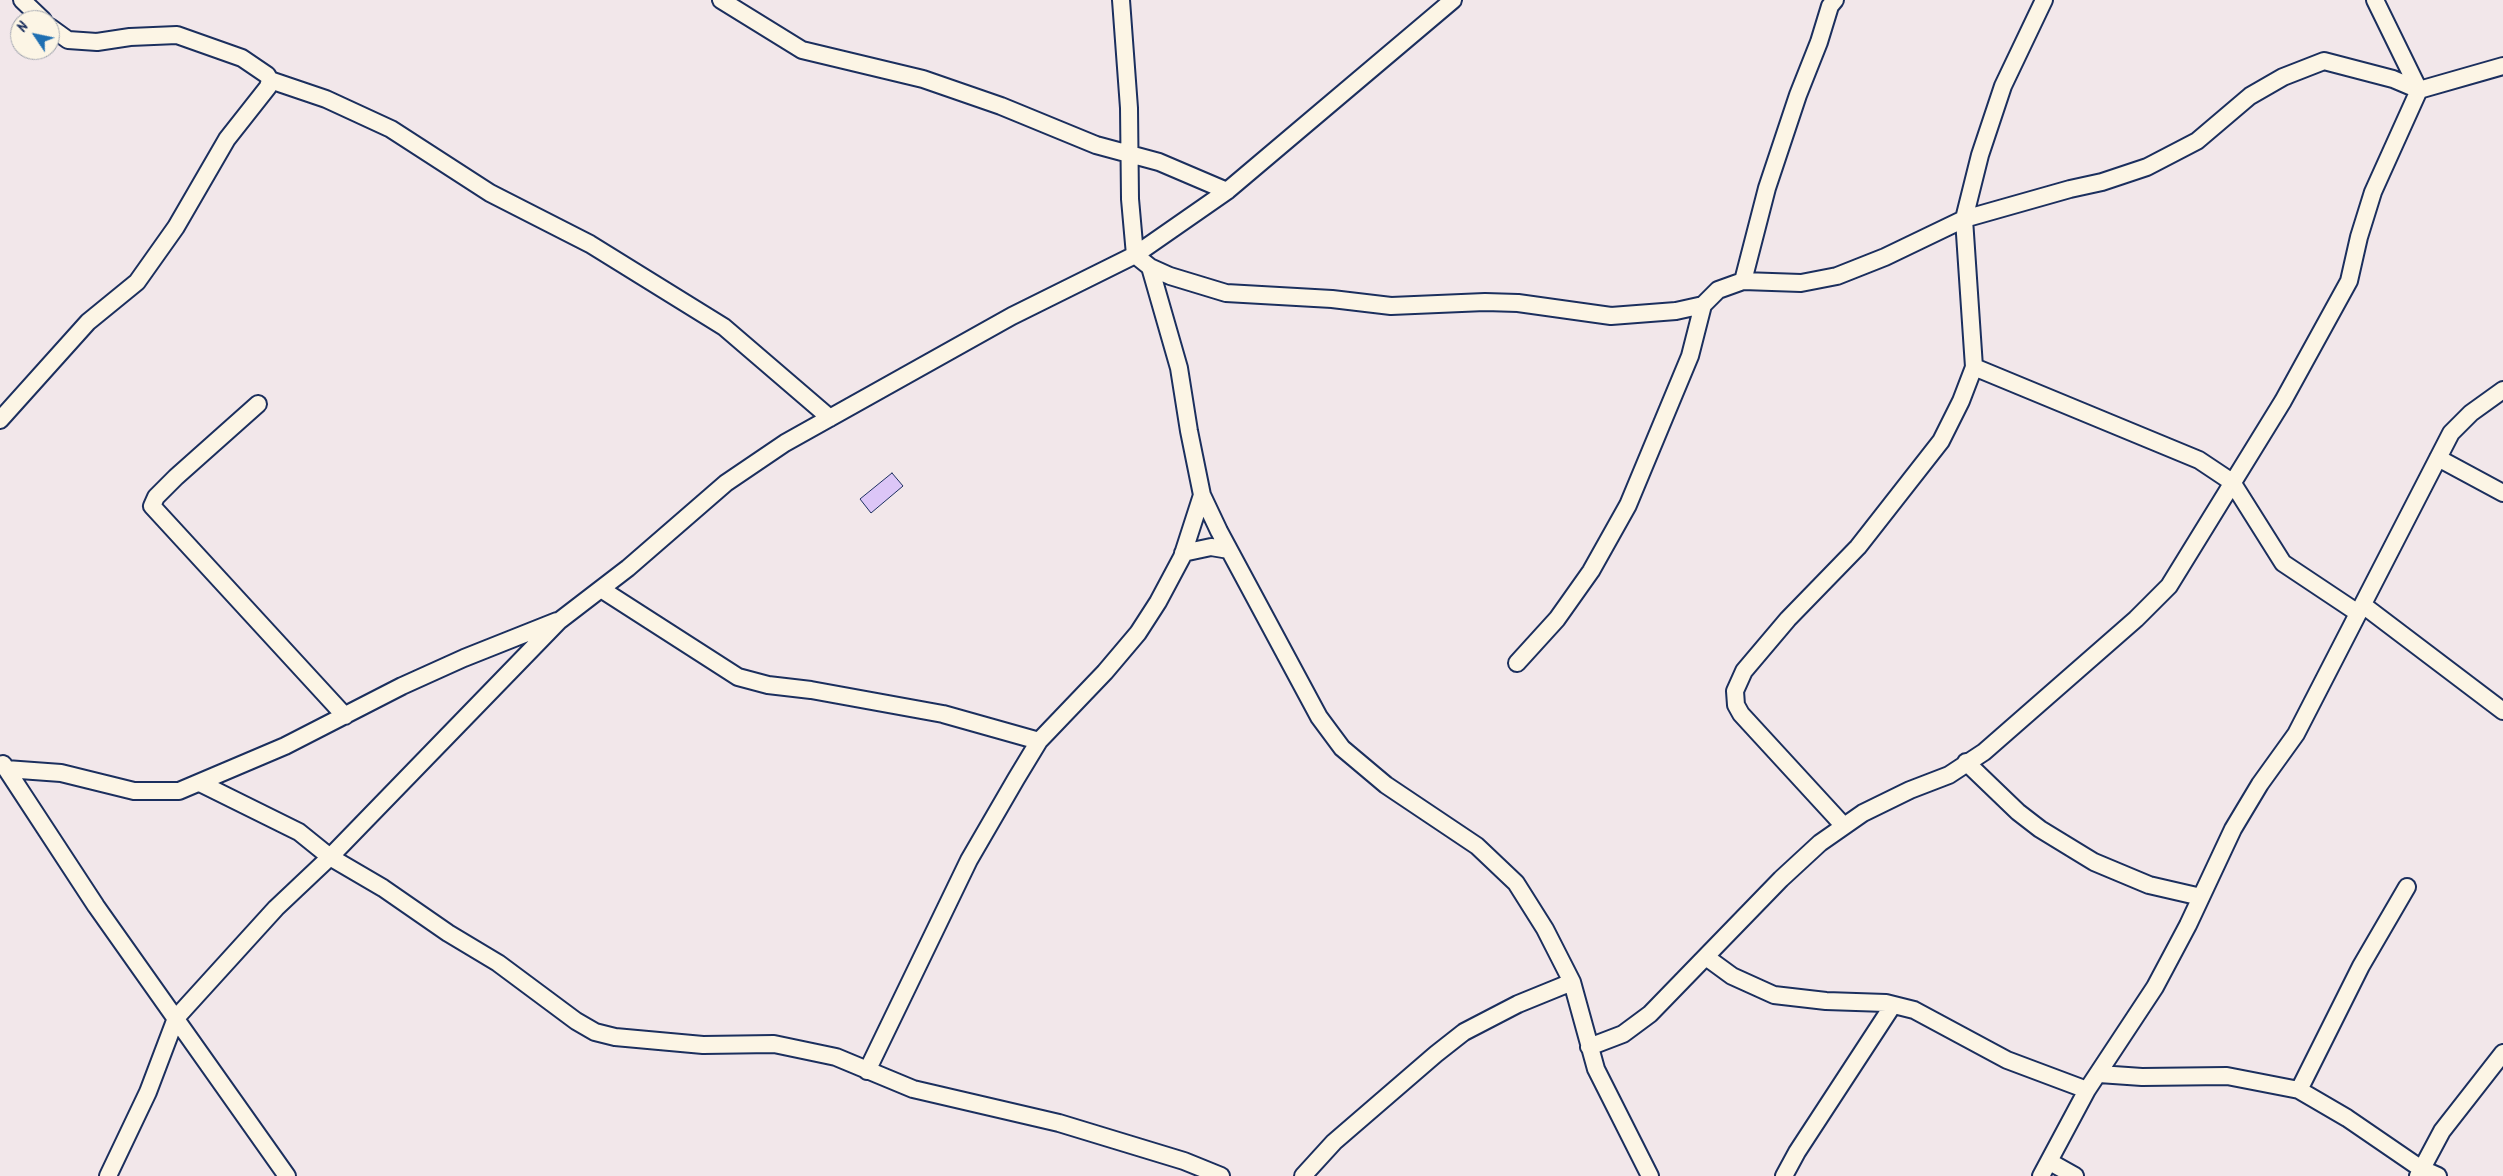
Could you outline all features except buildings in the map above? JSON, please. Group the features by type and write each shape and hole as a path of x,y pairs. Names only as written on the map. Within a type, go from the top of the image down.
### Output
{"street":[{"path":"22,0 32,10"},
{"path":"721,0 802,50 923,79 1001,106 1096,145 1131,156 1159,162 1227,191"},
{"path":"1121,0 1131,156 1130,199 1135,255 1150,267 1170,276 1226,293 1332,299 1391,306 1518,302 1611,316 1676,311 1703,305"},
{"path":"108,1176 148,1092 176,1018 276,908 330,856 559,620 601,589 726,483 785,443 1012,316 1135,255 1227,191 1453,0"},
{"path":"1842,825 1741,714 1736,705 1735,691 1744,671 1788,619 1858,547 1941,441 1961,401 1974,367 1964,219 1980,156 2003,86 2044,0"},
{"path":"1589,1047 1623,1034 1650,1014 1781,879 1842,825 1910,790 1949,775 1966,762 1984,752 2136,619 2169,586 2283,401 2350,281 2360,236 2373,192 2418,90 2375,0"},
{"path":"1743,281 1767,188 1830,2"},
{"path":"60,34 68,40 97,42 130,37 177,35 242,58 267,75 270,80 326,99 390,129 490,193 590,244 664,288 724,327 830,418"},
{"path":"1517,663 1557,619 1592,571 1628,504 1690,356 1703,305 1718,290 1743,281 1801,283 1837,276 1885,257 1964,219 2070,188 2102,182 2147,167 2197,142 2250,96 2274,82 2324,62 2393,79 2418,90 2503,66"},
{"path":"0,420 88,322 142,275 176,227 227,139 268,87 270,80"},
{"path":"1150,267 1180,368 1189,430 1202,494 1229,550 1319,717 1342,748 1386,785 1477,846 1516,883 1545,929 1572,982 1589,1047 1604,1085 1650,1176"},
{"path":"1974,367 2198,460 2232,482 2283,563 2360,609 2503,711"},
{"path":"2075,1176 2046,1169 2087,1090 2155,987 2233,829 2260,784 2296,734 2451,434 2471,413 2503,390"},
{"path":"258,404 156,497 152,506 345,716"},
{"path":"2438,458 2503,493"},
{"path":"867,1071 969,860 1039,741 1105,672 1138,633 1158,602 1183,553 1202,494"},
{"path":"1183,553 1211,547 1229,550"},
{"path":"601,589 738,677 768,685 853,697 943,714 1039,741"},
{"path":"3,765 61,773 134,790 180,791 236,765 285,746 402,686 464,658 559,620"},
{"path":"1966,762 2018,812 2040,829 2094,862 2149,885 2201,897"},
{"path":"3,765 96,906 287,1176"},
{"path":"200,783 299,832 330,856 383,888 448,934 498,963 576,1021 594,1032 703,1045 774,1044 836,1057 913,1090 1059,1123 1184,1161 1222,1176"},
{"path":"2300,1090 2362,966 2407,887"},
{"path":"1706,957 1732,976 1774,995 1893,1005 1914,1010 2008,1060 2087,1090"},
{"path":"1304,1176 1318,1157 1334,1142 1464,1032 1518,1004 1572,982"},
{"path":"1784,1176 1797,1152 1893,1005"},
{"path":"2419,1172 2442,1130 2503,1053"},
{"path":"2099,1074 2142,1077 2227,1076 2300,1090 2347,1118 2419,1172 2438,1176"}]}
